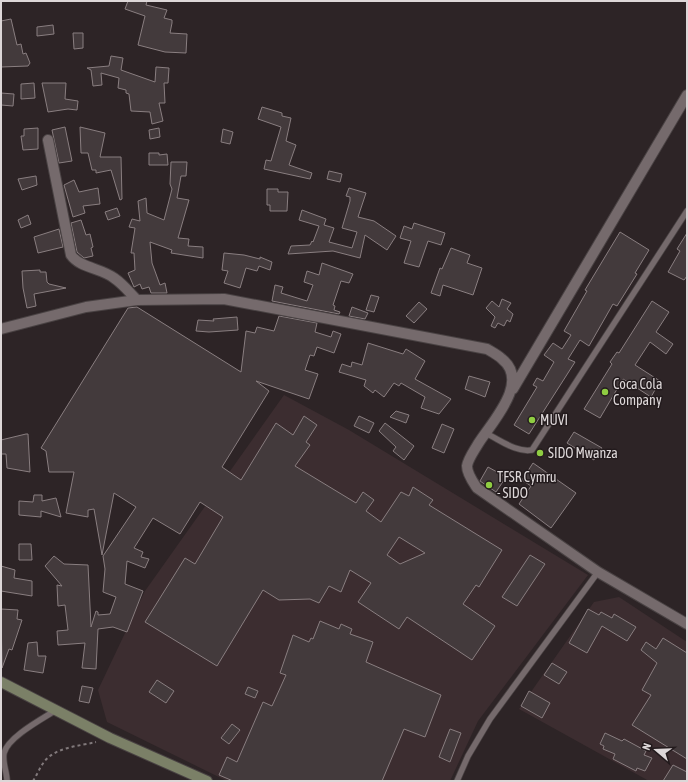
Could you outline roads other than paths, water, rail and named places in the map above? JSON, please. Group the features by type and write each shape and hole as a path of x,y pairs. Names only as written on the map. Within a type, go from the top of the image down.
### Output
{"main road":[{"path":"1,682 110,738 207,781"}],"street":[{"path":"687,95 504,405 471,456 467,466 468,474 477,488 598,572 687,624"},
{"path":"48,140 71,254 79,263 102,271 115,278 137,300"},
{"path":"1,329 86,307 137,300 224,299 486,349 503,359 512,372 513,389"}],"lane":[{"path":"485,433 519,450 532,450 687,211"},
{"path":"457,781 468,756 490,719 598,572"},
{"path":"7,781 4,760 7,748 26,730 56,710"}],"place":[{"name":"Coca Cola Company","path":"605,392"},
{"name":"MUVI","path":"532,420"},
{"name":"SIDO Mwanza","path":"540,453"},
{"name":"TFSR Cymru - SIDO","path":"489,485"}]}
